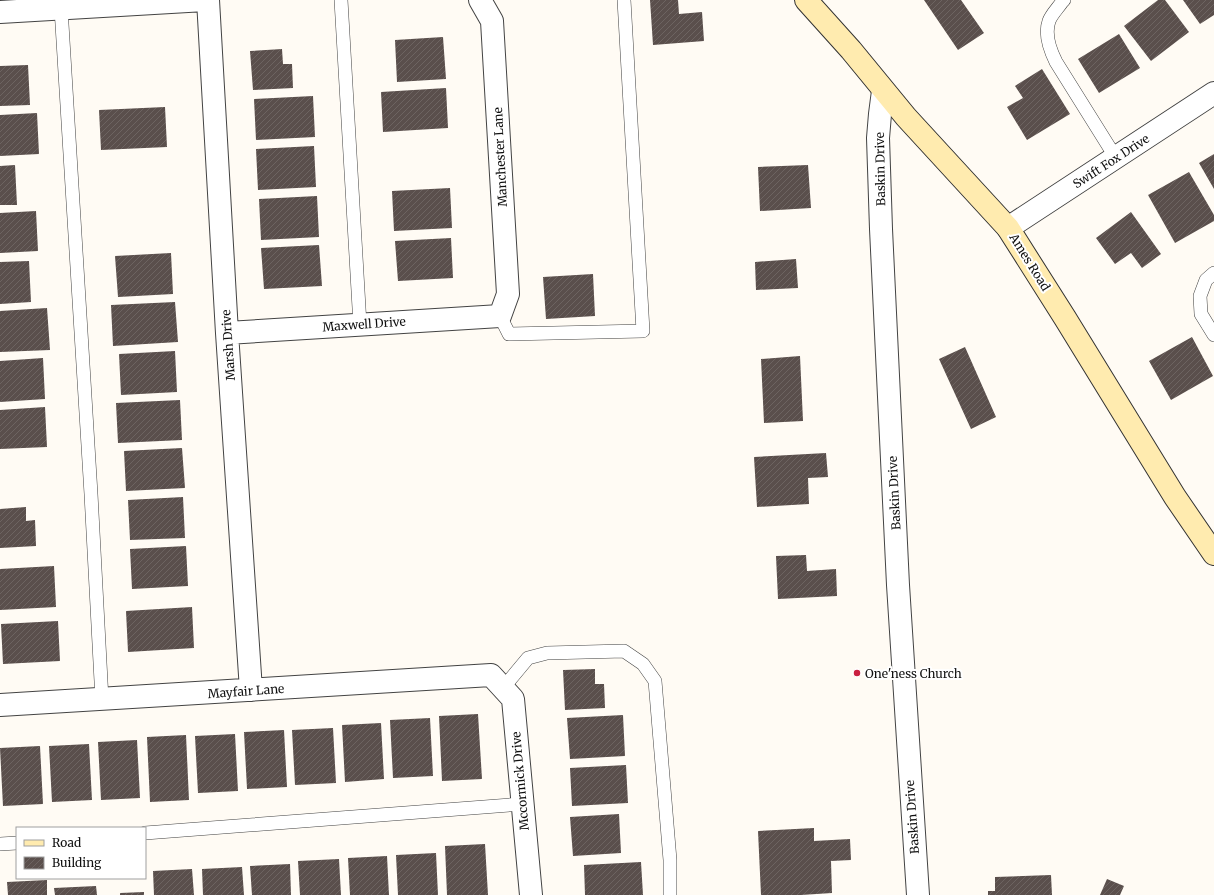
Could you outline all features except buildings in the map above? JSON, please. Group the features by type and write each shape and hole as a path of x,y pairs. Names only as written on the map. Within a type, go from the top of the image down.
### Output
{"street":[{"path":"0,12 48,6 205,0"},
{"name":"Marsh Drive","path":"208,0 227,333 251,690"},
{"name":"Manchester Lane","path":"481,0 492,21 508,294 500,316"},
{"name":"Ames Road","path":"806,0 851,50 883,91 906,117 1008,228 1175,497 1214,554"},
{"name":"Baskin Drive","path":"883,91 878,138 881,229 898,585 918,895"},
{"name":"Swift Fox Drive","path":"1008,228 1214,93"},
{"name":"Maxwell Drive","path":"227,333 500,316"},
{"name":"Mayfair Lane","path":"0,705 251,690 497,682"},
{"name":"Mccormick Drive","path":"497,682 512,699 531,895"}],"lane":[{"path":"341,0 360,325"},
{"path":"500,316 509,334 643,331 624,0"},
{"path":"1064,0 1049,21 1047,34 1050,50 1116,158"},
{"path":"48,6 91,494 102,700"},
{"path":"1214,273 1206,280 1200,296 1201,314 1214,335"},
{"path":"497,682 528,658 548,653 624,651 643,664 655,681 670,860 670,895"},
{"path":"146,833 522,804"},
{"path":"0,844 16,843"}],"place":[{"name":"One'ness Church","path":"857,673"}]}
